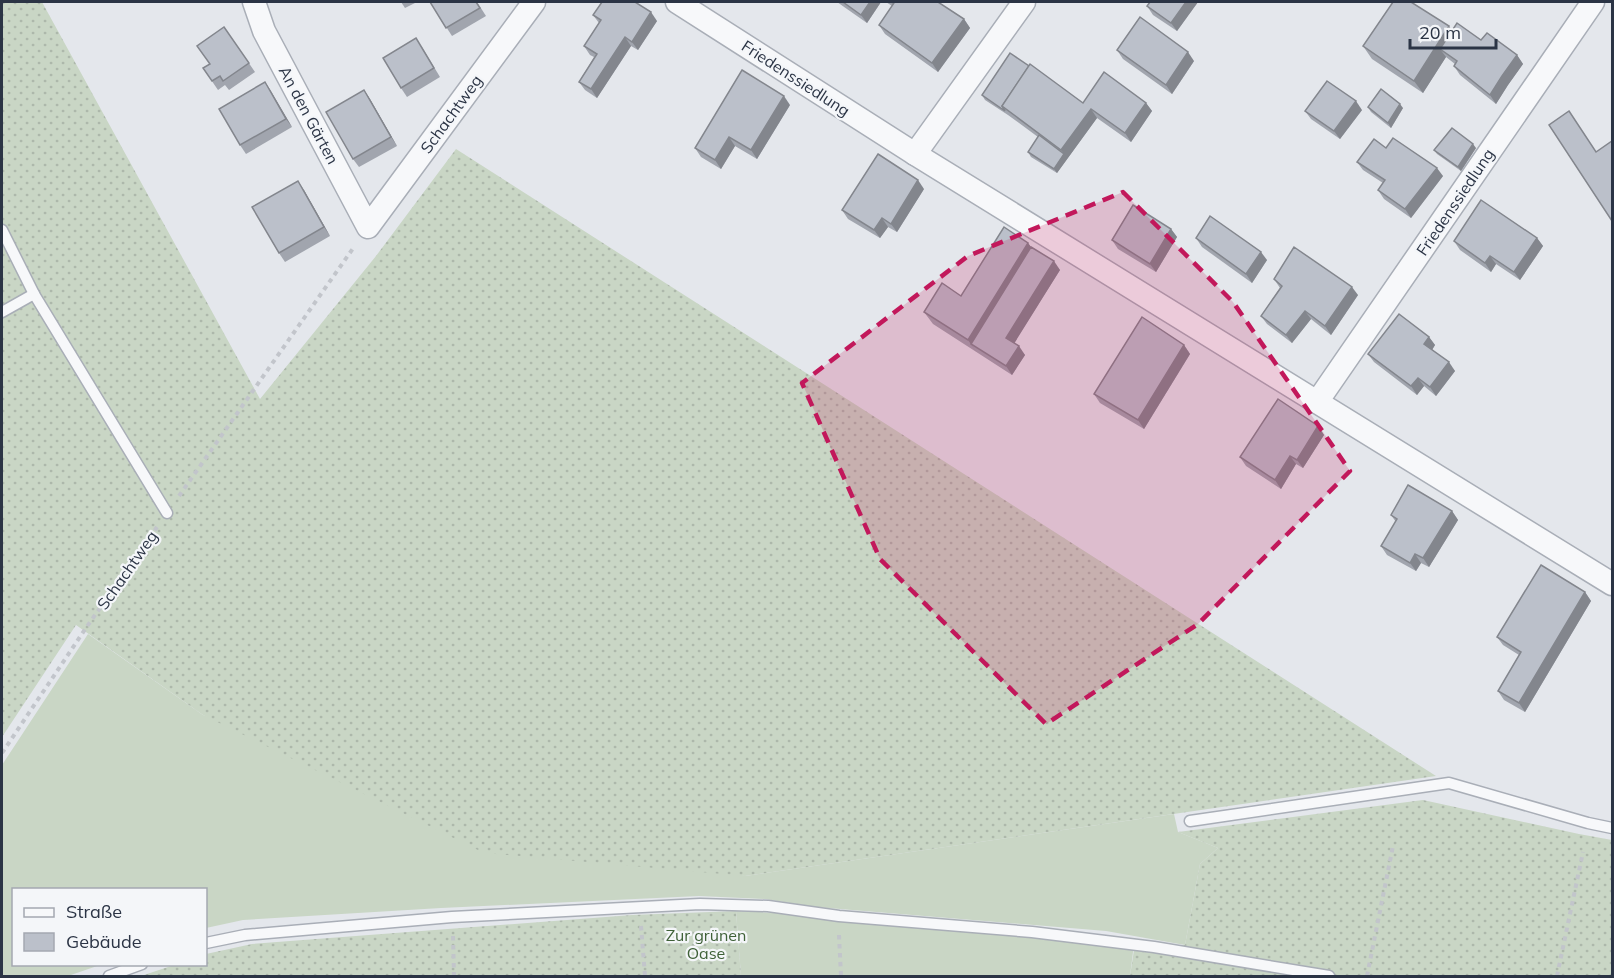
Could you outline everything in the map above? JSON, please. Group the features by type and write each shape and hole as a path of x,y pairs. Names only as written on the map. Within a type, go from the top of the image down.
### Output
{"street":[{"name":"An den Gärten","path":"254,2 264,31 368,227"},
{"name":"Schachtweg","path":"368,227 534,2"},
{"name":"Friedenssiedlung","path":"677,2 915,154 1612,584"},
{"path":"915,154 1024,2"},
{"name":"Friedenssiedlung","path":"1317,402 1593,2"}],"lane":[{"path":"2,230 34,294 167,513"},
{"path":"2,312 34,294"},
{"path":"1190,821 1449,783 1612,828"},
{"path":"207,943 245,935 452,918 700,904 768,906 838,916 1044,933 1154,947 1329,976"},
{"path":"109,976 136,966"}],"path":[{"name":"Schachtweg","path":"2,753 88,625 368,227"},
{"path":"1367,976 1394,846"},
{"path":"1557,976 1583,852"},
{"path":"639,907 645,976"},
{"path":"838,916 841,976"},
{"path":"452,918 454,976"}],"highlighted area":[{"path":"1123,192 1233,302 1350,471 1198,624 1046,724 880,559 802,383 968,256"}],"green space":[{"path":"2,2 42,2 260,399 376,256 456,149 1436,776 745,876 484,853 203,715 76,625 2,737"},
{"path":"88,634 203,715 745,876 1174,814 1178,832 1218,848 1200,864 1185,945 1106,931 816,907 765,899 699,896 243,920 207,928 207,888 12,888 12,966 97,966 68,976 2,976 2,765"},
{"path":"1423,800 1612,840 1612,976 1130,976 1134,950 1185,945 1200,864 1218,848 1178,832"},
{"path":"736,911 839,916 1134,944 1130,976 741,976"},
{"name":"Zur grünen Oase","path":"736,911 741,976 141,976 171,966 207,966 207,954 252,944 632,915"}],"building":[{"path":"430,2 476,2 480,8 446,28"},
{"path":"602,2 635,2 651,12 632,42 625,37 591,89 579,82 597,54 584,46 601,20 593,15"},
{"path":"843,2 870,2 861,15"},
{"path":"891,2 938,2 964,19 932,63 879,25 894,3"},
{"path":"1150,2 1186,2 1171,23 1147,6"},
{"path":"1393,2 1411,2 1449,26 1414,81 1363,46"},
{"path":"1140,17 1188,52 1166,85 1117,50"},
{"path":"1457,23 1481,40 1487,33 1517,55 1490,95 1454,66 1457,61 1440,49"},
{"path":"224,27 249,63 223,81 220,76 212,81 203,68 210,64 197,46"},
{"path":"416,38 434,68 401,88 383,58"},
{"path":"1010,53 1029,66 1002,106 1005,111 982,95"},
{"path":"1030,64 1083,103 1104,72 1146,103 1125,133 1091,109 1061,150 1002,106"},
{"path":"742,70 784,96 751,150 729,137 715,160 695,148"},
{"path":"1327,81 1356,101 1334,131 1305,111"},
{"path":"265,82 286,119 240,145 219,109"},
{"path":"1381,89 1400,104 1388,123 1368,107"},
{"path":"364,90 391,137 353,159 326,112"},
{"path":"1569,111 1596,152 1612,141 1612,221 1549,125"},
{"path":"1452,128 1473,144 1458,167 1434,150"},
{"path":"1039,135 1064,154 1054,169 1028,152"},
{"path":"1393,138 1437,168 1405,209 1378,190 1385,180 1357,162 1374,139 1386,148"},
{"path":"878,154 918,180 891,224 882,218 874,230 842,210"},
{"path":"298,181 324,227 279,253 252,207"},
{"path":"1481,200 1537,238 1514,272 1490,256 1485,263 1454,241"},
{"path":"1133,205 1171,229 1150,264 1112,240"},
{"path":"1210,216 1261,252 1246,274 1196,238"},
{"path":"1004,227 1028,243 968,340 924,312 942,283 961,296"},
{"path":"1031,247 1054,261 1006,338 1019,346 1006,366 971,344"},
{"path":"1294,247 1352,287 1325,326 1305,311 1286,335 1261,316 1282,286 1274,279"},
{"path":"1399,314 1429,337 1424,344 1449,362 1430,387 1418,378 1411,386 1368,354"},
{"path":"1142,317 1184,345 1138,420 1094,394"},
{"path":"1278,399 1318,426 1297,460 1290,456 1275,480 1240,457"},
{"path":"1408,485 1452,511 1423,558 1415,554 1410,563 1381,546 1397,519 1391,515"},
{"path":"1541,565 1585,592 1519,703 1498,691 1521,652 1497,637"}]}
